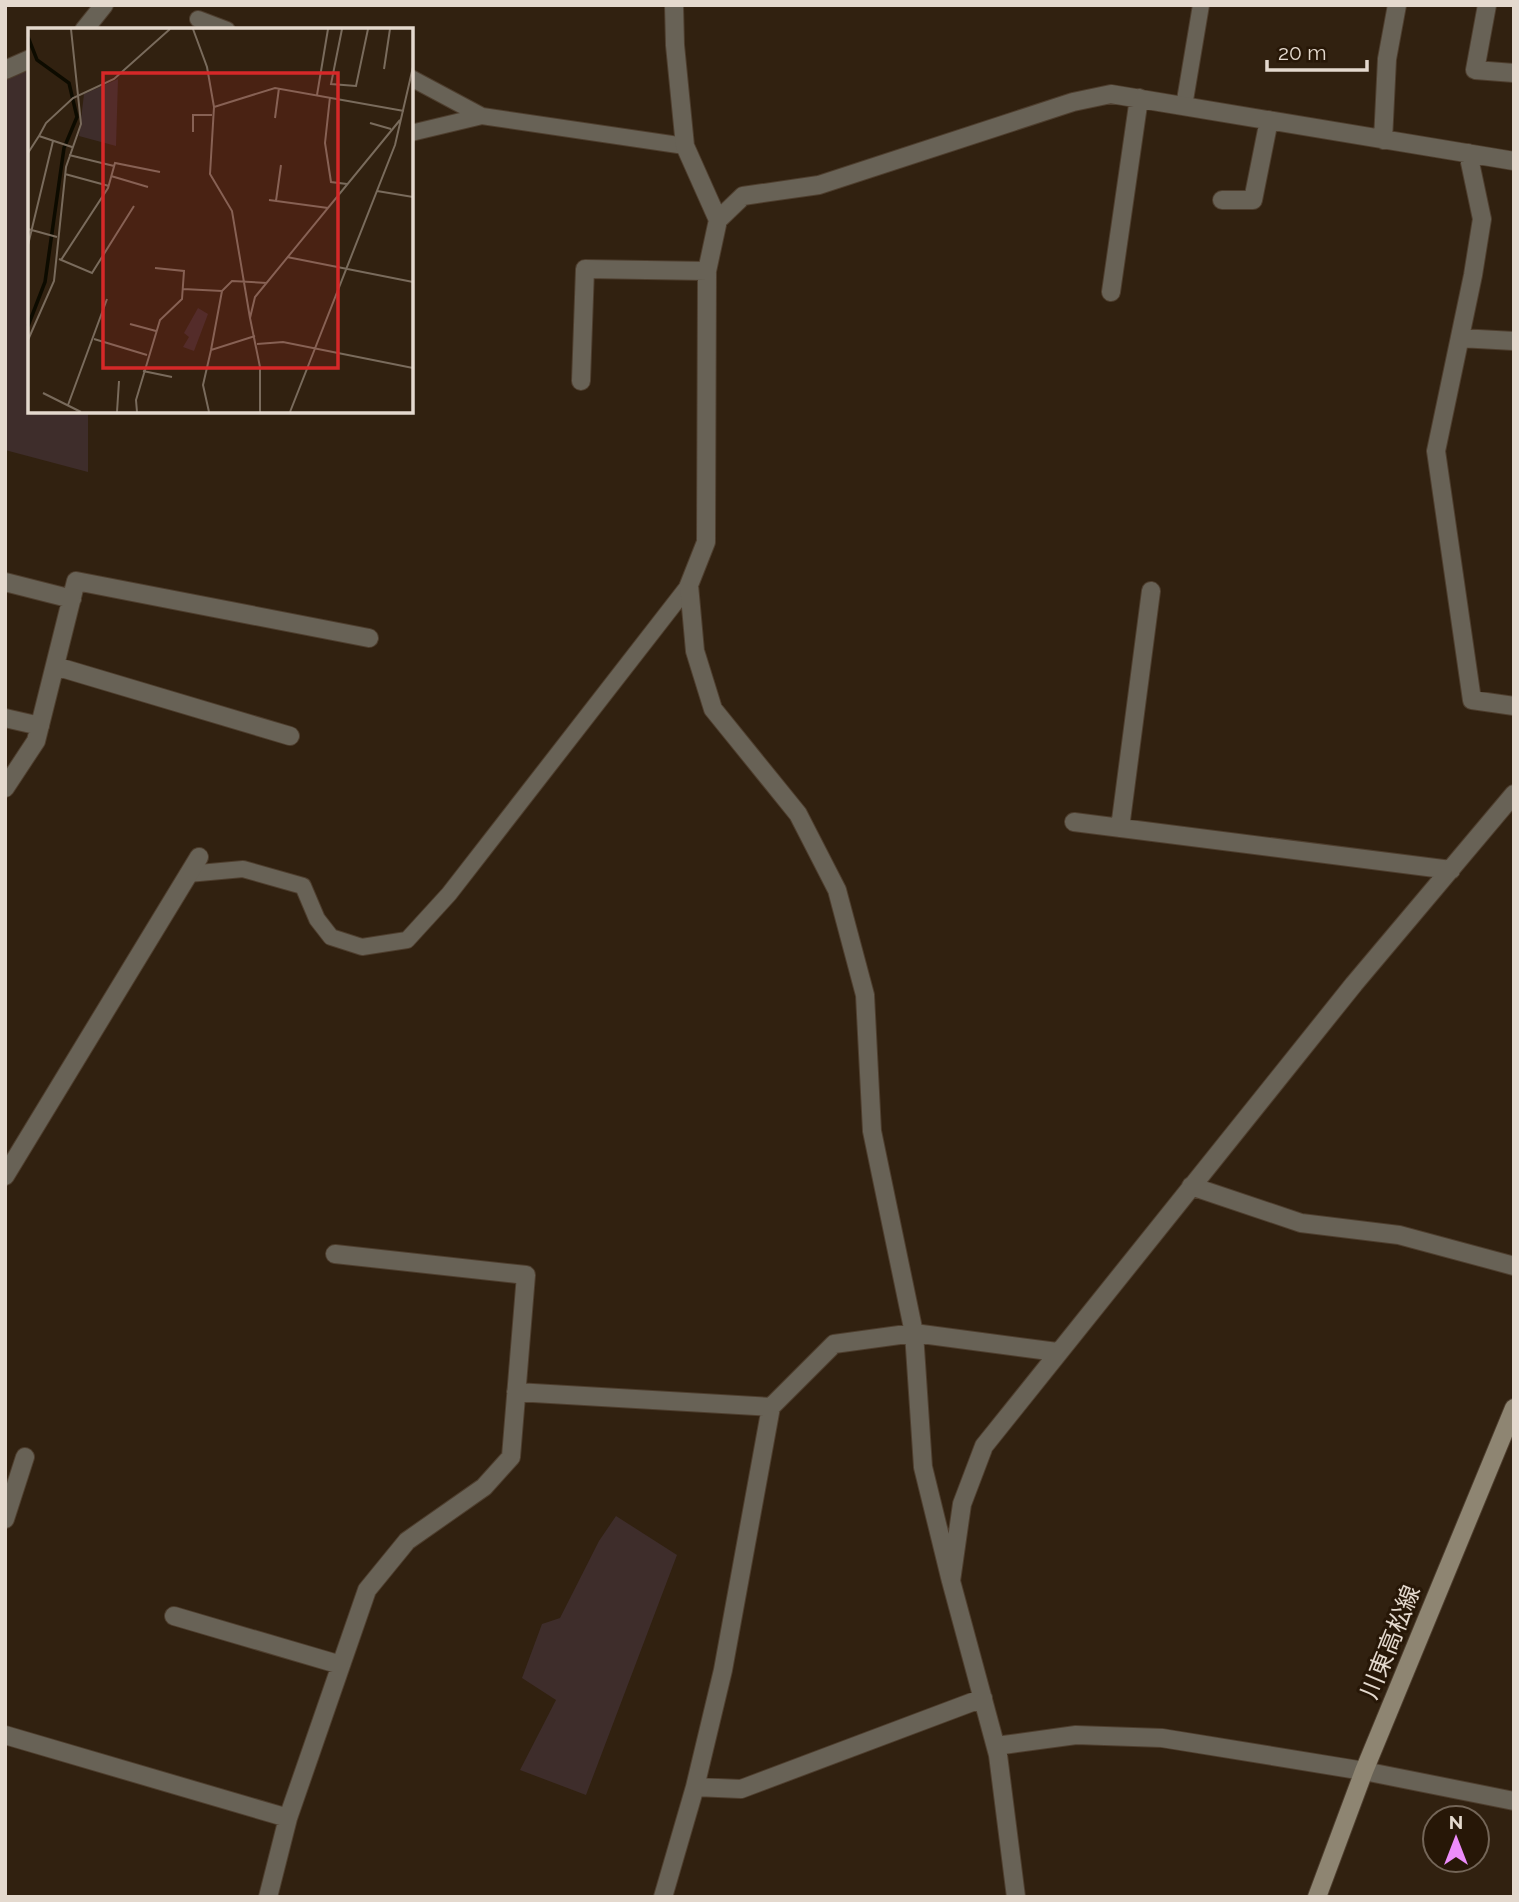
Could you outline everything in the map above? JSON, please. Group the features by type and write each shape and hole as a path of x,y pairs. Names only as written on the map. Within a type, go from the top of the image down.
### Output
{"main road":[{"name":"川東高松線","path":"1317,1897 1364,1771 1514,1408"}],"street":[{"path":"86,28 104,5"},
{"path":"674,5 675,45 685,146 718,220"},
{"path":"1383,139 1387,59 1397,5"},
{"path":"1487,5 1475,70 1514,73"},
{"path":"5,70 28,60"},
{"path":"1016,1897 996,1746 923,1467 914,1333 873,1131 865,995 837,890 798,814 713,709 695,651 689,585 706,542 707,271 718,220 743,196 819,185 1073,102 1111,94 1514,161"},
{"path":"1111,292 1139,98"},
{"path":"1222,200 1252,200 1269,120"},
{"path":"1468,153 1482,219 1436,451 1472,700 1514,706"},
{"path":"581,382 585,269 707,271"},
{"path":"1460,338 1514,341"},
{"path":"5,788 36,741 76,581 369,638"},
{"path":"5,582 72,599"},
{"path":"1120,828 1152,591"},
{"path":"55,666 290,736"},
{"path":"5,718 40,726"},
{"path":"951,1581 962,1504 984,1446 1191,1186 1514,794"},
{"path":"1074,822 1451,870"},
{"path":"5,1176 199,857"},
{"path":"1191,1186 1301,1223 1399,1235 1514,1266"},
{"path":"268,1897 289,1818 367,1590 407,1541 484,1487 511,1457 526,1275 335,1254"},
{"path":"663,1897 695,1787 723,1670 771,1407 834,1344 914,1333 1057,1352"},
{"path":"516,1392 771,1407"},
{"path":"5,1519 25,1457"},
{"path":"174,1616 341,1665"},
{"path":"695,1787 741,1789 983,1698"},
{"path":"5,1735 289,1818"},
{"path":"996,1746 1076,1735 1162,1738 1364,1771 1514,1801"}],"lane":[{"path":"1184,106 1201,5"},
{"path":"198,19 222,28"},
{"path":"413,79 482,116 685,146"},
{"path":"413,133 482,116"},
{"path":"188,874 243,869 303,886 317,919 331,937 362,947 407,940 449,894 689,585"}],"shaded area":[{"path":"28,69 28,413 88,413 88,472 5,450 5,79"},
{"path":"616,1516 677,1555 586,1795 520,1770 556,1700 522,1678 542,1624 560,1618 599,1541"}]}
